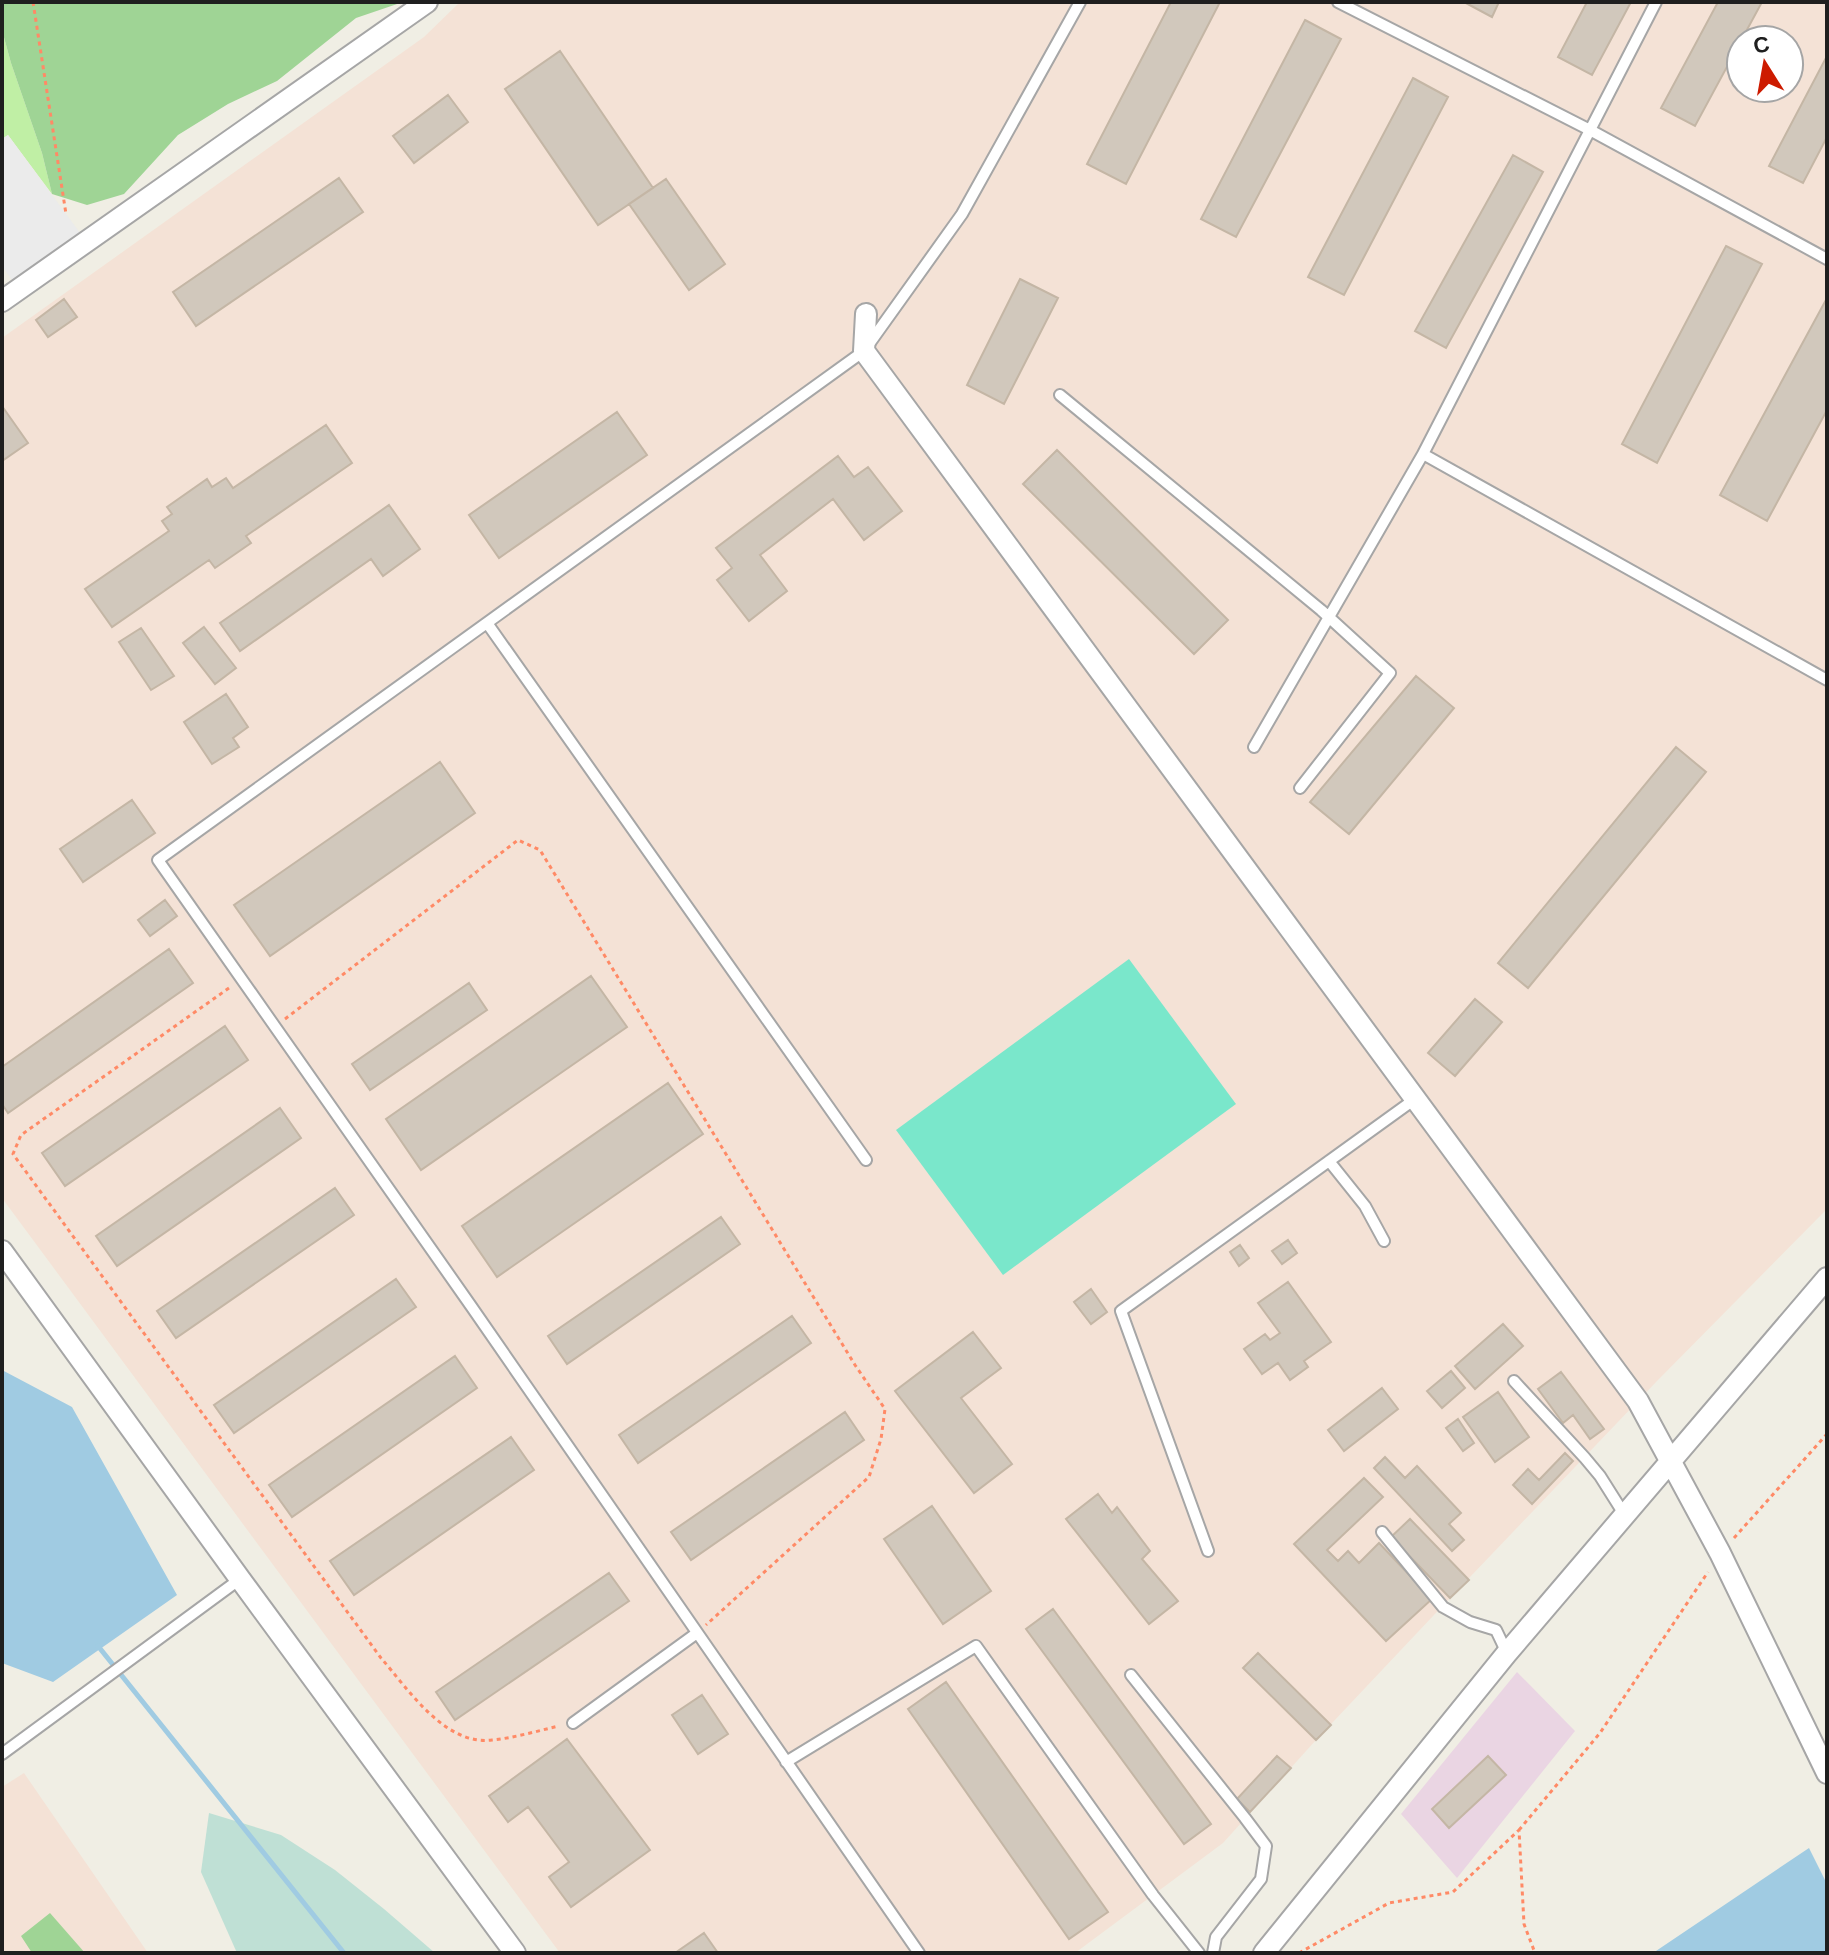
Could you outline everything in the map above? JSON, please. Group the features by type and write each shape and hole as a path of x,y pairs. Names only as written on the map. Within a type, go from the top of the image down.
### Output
{"street":[{"path":"2,301 427,2"},
{"path":"866,314 864,351 1638,1401 1720,1553 1827,1773"},
{"path":"2,1251 515,1953"},
{"path":"1264,1953 1507,1653 1827,1278"}],"lane":[{"path":"919,1953 158,860 864,351 962,214 1080,2"},
{"path":"1338,2 1590,130 1827,259"},
{"path":"1254,747 1423,454 1656,2"},
{"path":"1060,395 1329,616 1390,673 1300,788"},
{"path":"1423,454 1827,680"},
{"path":"487,623 866,1160"},
{"path":"1208,1551 1121,1311 1415,1099"},
{"path":"1329,1161 1365,1206 1384,1241"},
{"path":"1514,1381 1600,1476 1624,1514"},
{"path":"1382,1532 1443,1607 1470,1622 1496,1630 1507,1653"},
{"path":"2,1754 240,1579"},
{"path":"573,1723 697,1633"},
{"path":"786,1762 976,1646 1153,1895 1199,1953"},
{"path":"1131,1675 1266,1846 1261,1879 1216,1937 1213,1953"}],"path":[{"path":"33,2 66,214"},
{"path":"275,1027 518,840 540,850 855,1365 885,1409 881,1439 869,1477 697,1633"},
{"path":"242,979 21,1135 13,1154 381,1658 430,1715 463,1737 489,1741 573,1723"},
{"path":"1299,1953 1389,1903 1453,1892 1519,1830 1600,1733 1720,1553 1827,1434"},
{"path":"1519,1830 1524,1924 1535,1953"}],"shaded area":[{"path":"460,2 1827,2 1827,1209 1450,1598 1223,1843 1075,1953 560,1953 2,1198 2,338 424,37"},
{"path":"8,135 86,241 19,290 2,266 2,139"},
{"path":"2,1370 72,1407 177,1595 53,1682 2,1663"},
{"path":"1517,1672 1575,1731 1457,1878 1401,1814"},
{"path":"24,1773 148,1953 2,1953 2,1787"},
{"path":"209,1813 281,1835 335,1870 435,1953 237,1953 201,1872"},
{"path":"1809,1848 1827,1884 1827,1953 1653,1953"}],"green space":[{"path":"2,2 403,2 356,18 277,81 228,104 178,135 124,194 87,205 52,194 2,30"},
{"path":"2,30 52,194 8,135 2,139"},
{"path":"1129,959 1236,1104 1003,1275 896,1130"},
{"path":"50,1913 85,1953 32,1953 21,1936"}],"building":[{"path":"1171,2 1220,2 1126,184 1087,164"},
{"path":"1464,2 1499,2 1492,17"},
{"path":"1587,2 1631,2 1592,75 1558,57"},
{"path":"1718,2 1762,2 1750,24 1725,24 1725,70 1695,126 1661,108"},
{"path":"1305,20 1341,39 1236,237 1201,219"},
{"path":"560,51 653,188 598,225 505,89"},
{"path":"1827,56 1827,137 1803,183 1769,166 1802,104 1805,104 1805,98"},
{"path":"1413,78 1448,97 1344,295 1308,277"},
{"path":"448,95 468,122 414,163 393,136"},
{"path":"1513,155 1543,172 1446,348 1415,331"},
{"path":"339,178 363,212 196,326 173,292"},
{"path":"666,179 725,264 689,290 629,204"},
{"path":"1726,246 1762,264 1657,463 1622,444"},
{"path":"1020,279 1058,298 1004,404 967,385"},
{"path":"1827,298 1827,410 1767,521 1720,495"},
{"path":"64,299 77,317 48,337 36,320"},
{"path":"2,406 28,443 2,461"},
{"path":"617,412 647,455 499,558 469,515"},
{"path":"326,425 352,463 246,536 251,543 215,568 209,560 112,627 85,589 169,531 162,521 172,514 167,507 207,479 212,487 226,478 233,488"},
{"path":"1057,450 1228,620 1194,654 1023,484"},
{"path":"838,456 854,477 868,467 902,511 864,540 833,499 760,555 787,591 749,621 717,580 732,568 716,548"},
{"path":"389,505 420,549 383,576 371,559 240,651 220,623"},
{"path":"204,627 236,668 215,684 183,643"},
{"path":"141,628 174,676 151,690 119,642"},
{"path":"1416,676 1454,708 1349,834 1310,802"},
{"path":"226,694 248,727 233,738 239,747 212,764 184,722"},
{"path":"1676,747 1706,772 1528,988 1498,963"},
{"path":"440,762 475,813 270,956 234,905"},
{"path":"132,800 155,833 83,882 60,849"},
{"path":"165,900 177,916 150,936 138,920"},
{"path":"169,949 193,983 8,1113 2,1104 2,1067"},
{"path":"591,976 627,1027 421,1170 386,1119"},
{"path":"469,983 487,1010 370,1090 352,1064"},
{"path":"1475,999 1502,1022 1455,1076 1428,1053"},
{"path":"225,1026 248,1060 65,1186 42,1153"},
{"path":"668,1083 703,1134 497,1277 462,1226"},
{"path":"280,1108 301,1138 117,1266 96,1236"},
{"path":"335,1188 354,1215 176,1338 157,1311"},
{"path":"721,1217 740,1244 567,1364 548,1336"},
{"path":"1288,1240 1297,1253 1282,1264 1272,1251"},
{"path":"1240,1245 1249,1258 1239,1266 1230,1252"},
{"path":"396,1279 416,1307 234,1433 214,1405"},
{"path":"1288,1282 1331,1342 1304,1361 1308,1367 1290,1380 1278,1363 1262,1374 1244,1349 1265,1334 1270,1340 1280,1333 1258,1303"},
{"path":"1091,1289 1107,1312 1091,1324 1074,1302"},
{"path":"792,1316 811,1343 638,1463 619,1435"},
{"path":"1503,1324 1523,1346 1475,1389 1455,1366"},
{"path":"973,1332 1001,1368 961,1398 1012,1464 974,1493 895,1391"},
{"path":"455,1356 477,1388 292,1517 269,1485"},
{"path":"1451,1371 1465,1388 1442,1408 1427,1391"},
{"path":"1561,1372 1604,1429 1590,1439 1573,1415 1563,1423 1538,1389"},
{"path":"1382,1388 1398,1409 1344,1451 1328,1430"},
{"path":"1498,1392 1529,1437 1495,1462 1463,1417"},
{"path":"845,1412 864,1440 691,1560 671,1532"},
{"path":"1458,1419 1474,1443 1463,1451 1446,1428"},
{"path":"511,1437 534,1470 354,1595 330,1561"},
{"path":"1565,1453 1573,1461 1532,1504 1513,1485 1528,1469 1539,1480"},
{"path":"1385,1457 1405,1478 1417,1466 1461,1513 1449,1524 1464,1540 1452,1551 1374,1468"},
{"path":"1364,1478 1383,1497 1327,1550 1338,1561 1348,1551 1359,1563 1379,1543 1432,1599 1386,1641 1294,1544"},
{"path":"1098,1494 1112,1513 1117,1507 1150,1551 1142,1559 1178,1601 1149,1624 1066,1519"},
{"path":"932,1506 991,1591 943,1624 884,1539"},
{"path":"1410,1519 1469,1580 1450,1598 1391,1537"},
{"path":"609,1573 629,1601 455,1720 436,1692"},
{"path":"1053,1609 1211,1824 1184,1844 1026,1629"},
{"path":"1258,1653 1331,1725 1316,1740 1243,1668"},
{"path":"946,1682 1108,1912 1069,1939 908,1709"},
{"path":"702,1695 728,1734 698,1754 672,1715"},
{"path":"567,1739 650,1850 571,1907 549,1877 569,1862 528,1807 508,1822 489,1796"},
{"path":"1277,1756 1291,1768 1250,1812 1237,1799"},
{"path":"1488,1756 1506,1775 1449,1828 1432,1809"},
{"path":"704,1933 718,1953 675,1953"}],"waterway":[{"path":"98,1646 344,1953"}]}
